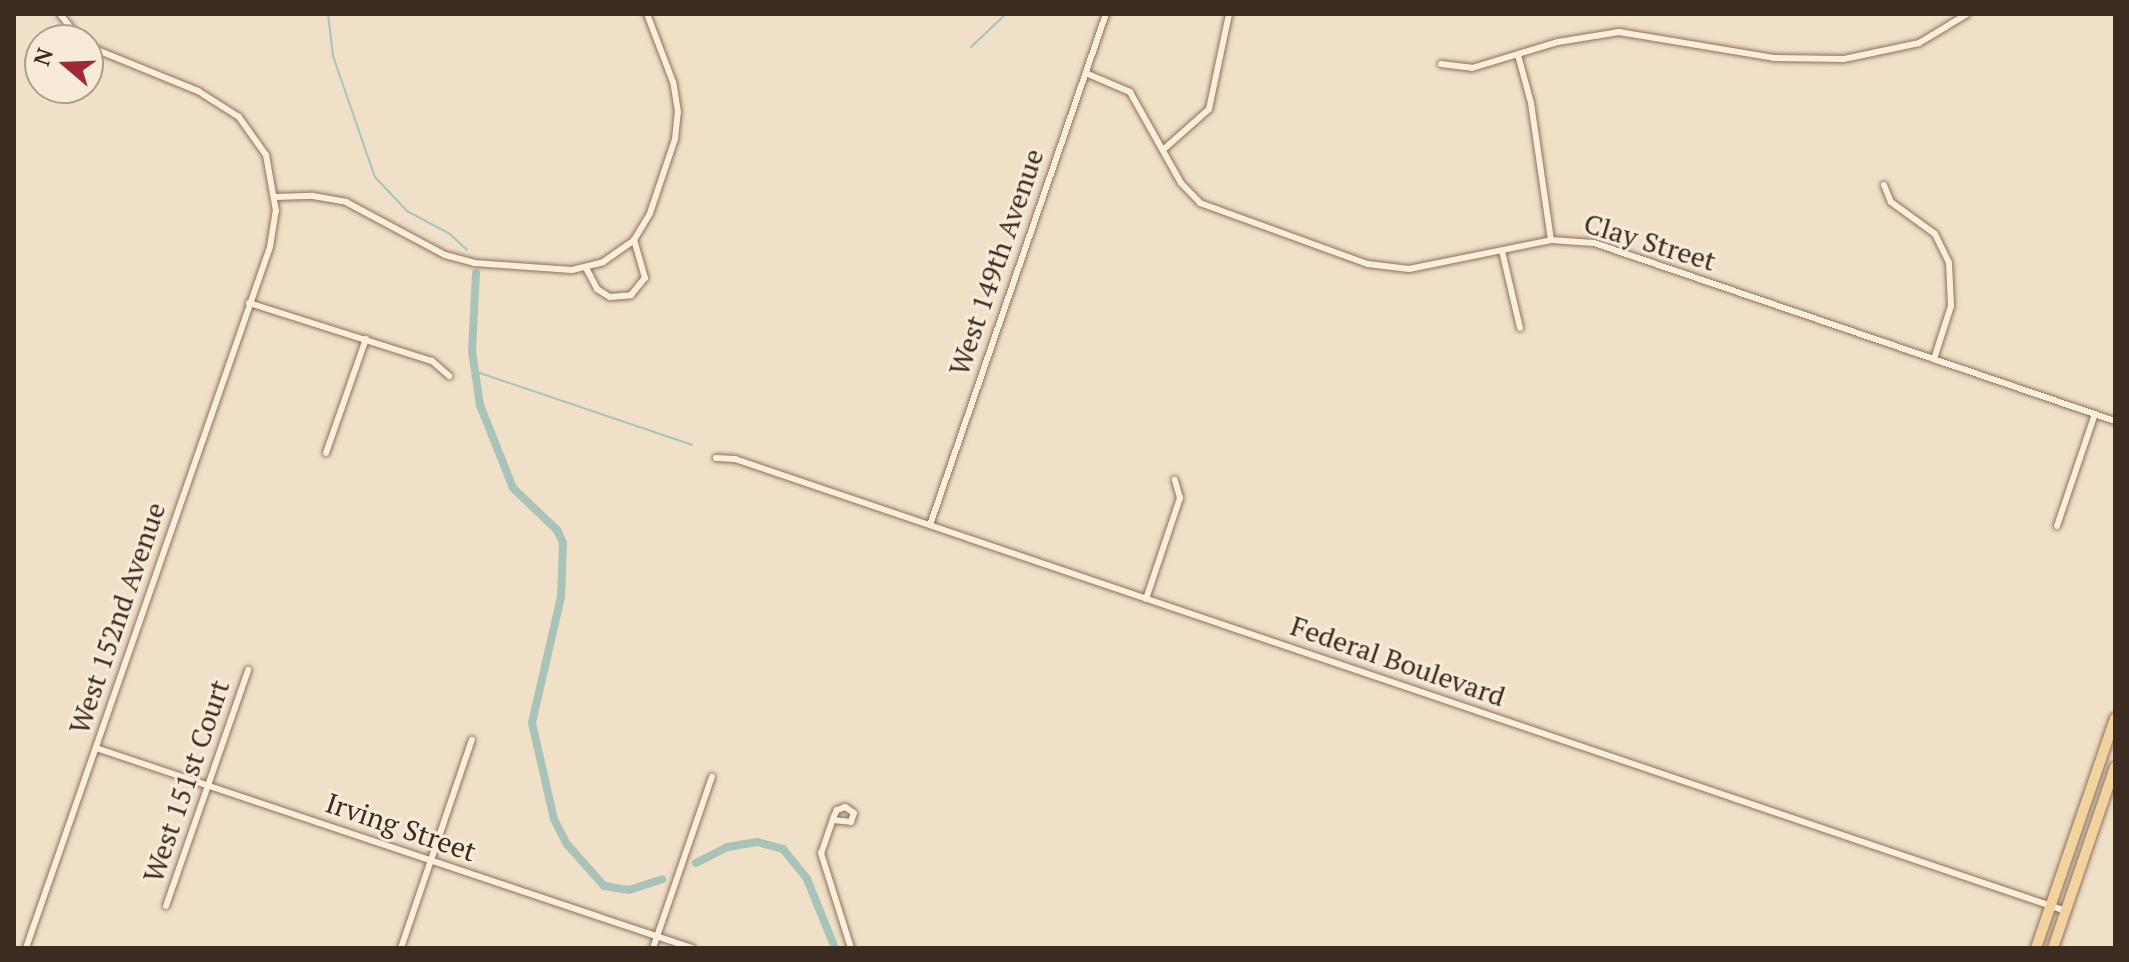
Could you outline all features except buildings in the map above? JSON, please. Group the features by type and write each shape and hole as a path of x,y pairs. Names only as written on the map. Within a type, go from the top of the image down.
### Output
{"main road":[{"path":"2036,948 2115,718"},
{"path":"2053,948 2115,767"}],"street":[{"path":"104,53 227,107 266,155 276,197 313,196 346,202 459,260 586,268 614,256 634,240 650,213 677,126 673,82 647,14"},
{"name":"West 149th Avenue","path":"930,525 1088,74 1106,14"},
{"path":"1164,149 1209,109 1229,14"},
{"path":"1441,64 1472,68 1619,32 1774,58 1844,59 1907,47 1967,14"},
{"path":"1518,55 1531,103 1551,240"},
{"name":"Clay Street","path":"1088,74 1130,92 1181,183 1208,208 1368,264 1409,269 1551,240 1594,243 2115,421"},
{"path":"1884,185 1891,202 1928,225 1949,263 1951,306 1934,359"},
{"name":"West 152nd Avenue","path":"26,948 270,247 276,197"},
{"path":"586,268 603,294 631,295 642,285 645,270 634,240"},
{"path":"1502,251 1520,328"},
{"path":"249,303 432,361 449,376"},
{"path":"326,453 366,339"},
{"path":"2057,526 2095,414"},
{"name":"Federal Boulevard","path":"716,458 735,459 2066,911"},
{"path":"1146,599 1180,498 1175,480"},
{"name":"West 151st Court","path":"166,906 248,670"},
{"path":"401,948 472,740"},
{"name":"Irving Street","path":"96,748 692,948"},
{"path":"653,948 712,777"},
{"path":"833,820 821,865 851,948"}],"waterway":[{"path":"328,14 333,56 375,177 407,211 450,234 467,250"},
{"path":"971,47 1006,14"},
{"path":"476,273 472,351 480,405 513,488 557,530 563,543 561,597 532,723 554,819 566,843 604,886 629,890 662,879"},
{"path":"474,371 692,445"},
{"path":"696,863 728,847 757,842 783,849 807,879 835,948"}]}
